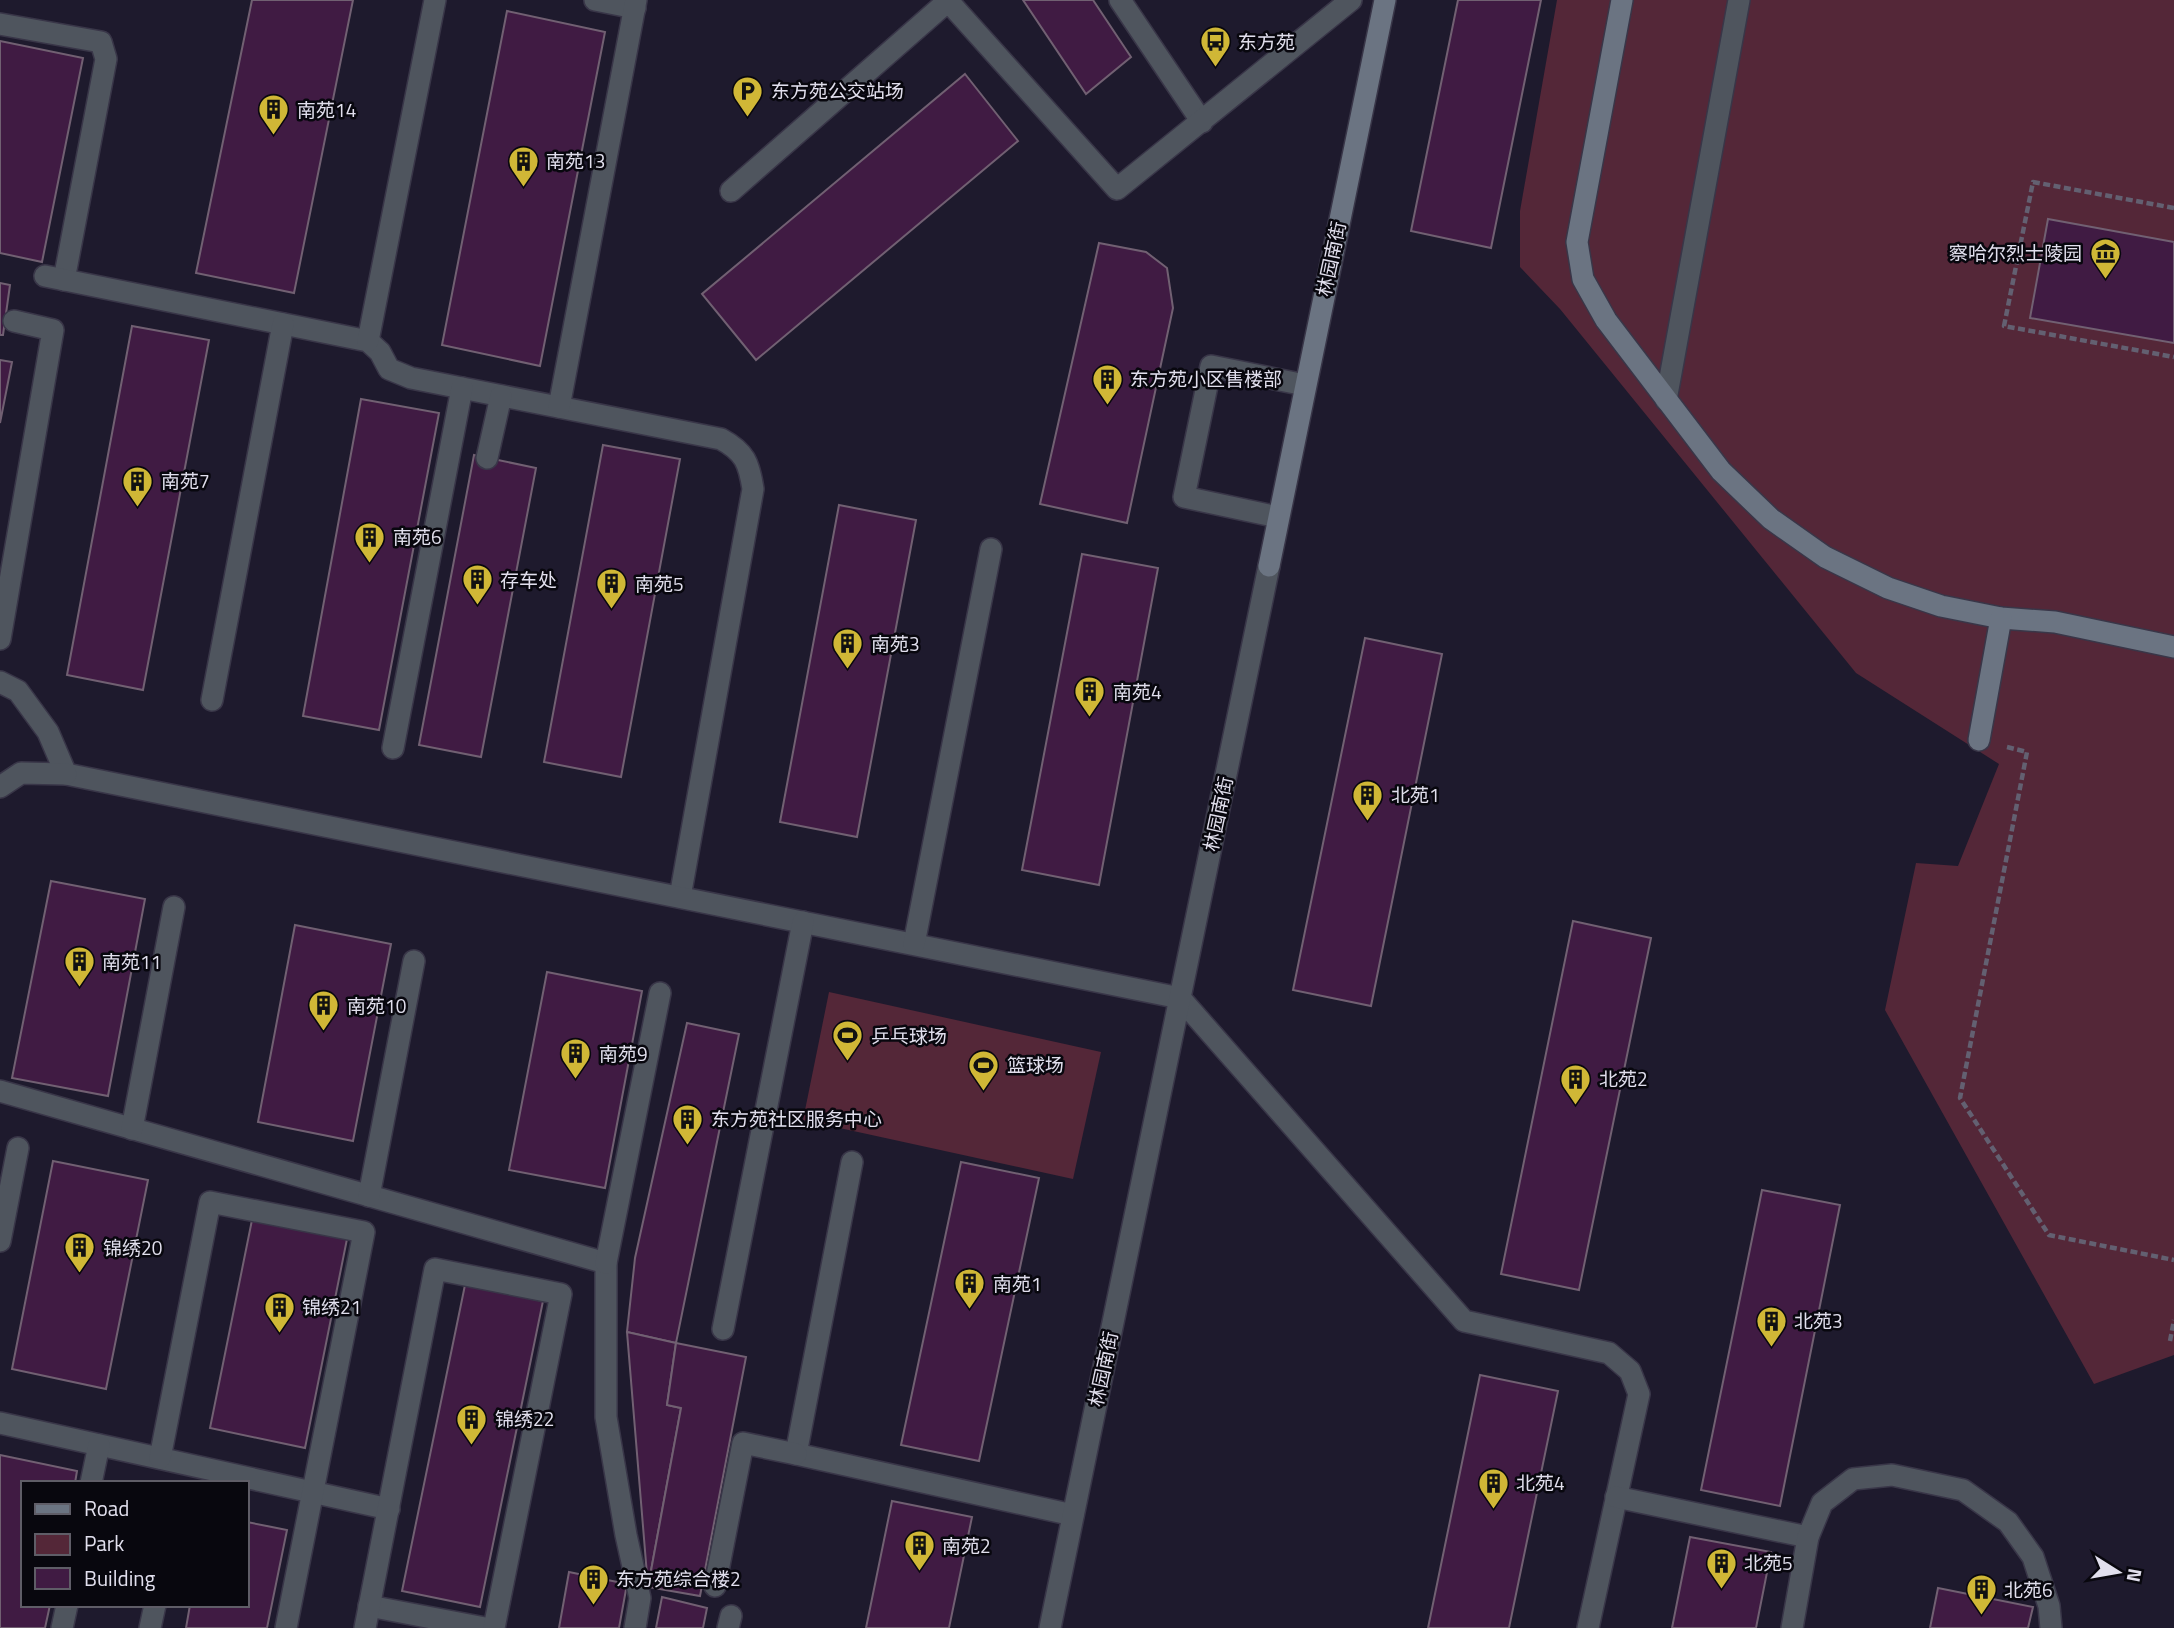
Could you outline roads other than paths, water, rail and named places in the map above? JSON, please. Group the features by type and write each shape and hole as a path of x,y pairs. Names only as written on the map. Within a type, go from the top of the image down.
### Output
{"street":[{"path":"368,341 435,0"},
{"path":"559,407 636,4 595,0"},
{"path":"1120,0 1202,122"},
{"path":"731,191 948,1 1117,189 1352,0"},
{"name":"林园南街","path":"1049,1628 1385,0"},
{"path":"1622,0 1577,242 1583,279 1606,320 1721,471 1771,519 1825,557 1899,592 1941,606 2001,618 2055,622 2174,647"},
{"path":"1667,400 1739,0"},
{"path":"0,24 101,42 106,59 55,278 368,341 380,352 389,369 411,378 721,439 737,448 750,467 753,489 680,897"},
{"path":"0,639 53,330 14,321"},
{"path":"212,701 284,324"},
{"path":"1278,517 1184,497 1211,366 1305,385"},
{"path":"393,748 462,388"},
{"path":"487,458 501,396"},
{"path":"914,944 990,549"},
{"path":"1979,740 2001,618"},
{"path":"0,682 18,691 48,732 66,774"},
{"path":"0,787 22,773 66,774 1180,998 1464,1321 1609,1353 1630,1371 1639,1394 1588,1628"},
{"path":"132,1129 174,907"},
{"path":"723,1329 803,922"},
{"path":"369,1196 414,961"},
{"path":"635,1628 640,1598 626,1535 606,1417 606,1263 660,993"},
{"path":"0,1091 606,1263"},
{"path":"0,1241 18,1148"},
{"path":"796,1454 852,1162"},
{"path":"160,1458 210,1202 364,1232 286,1628"},
{"path":"365,1628 435,1269 561,1294 494,1628"},
{"path":"0,1423 160,1458 228,1479"},
{"path":"715,1586 743,1443 1073,1515"},
{"path":"91,1481 99,1445"},
{"path":"1792,1628 1808,1537 1822,1503 1853,1479 1892,1475 1963,1490 2008,1522 2033,1557 2049,1606 2051,1628"},
{"path":"248,1482 389,1509"},
{"path":"1616,1497 1808,1537"},
{"path":"369,1606 485,1628"},
{"path":"62,1628 66,1607"},
{"path":"150,1628 155,1607"}],"place":[{"name":"东方苑","path":"1215,69"},
{"name":"东方苑公交站场","path":"748,118"},
{"name":"南苑14","path":"274,137"},
{"name":"南苑13","path":"523,188"},
{"name":"察哈尔烈士陵园","path":"2105,280"},
{"name":"东方苑小区售楼部","path":"1107,406"},
{"name":"南苑7","path":"138,508"},
{"name":"南苑6","path":"370,564"},
{"name":"存车处","path":"477,607"},
{"name":"南苑5","path":"612,611"},
{"name":"南苑3","path":"848,671"},
{"name":"南苑4","path":"1090,719"},
{"name":"北苑1","path":"1368,822"},
{"name":"南苑11","path":"79,989"},
{"name":"南苑10","path":"324,1033"},
{"name":"乒乓球场","path":"848,1063"},
{"name":"南苑9","path":"576,1081"},
{"name":"篮球场","path":"984,1092"},
{"name":"北苑2","path":"1576,1106"},
{"name":"东方苑社区服务中心","path":"688,1146"},
{"name":"锦绣20","path":"80,1275"},
{"name":"南苑1","path":"970,1311"},
{"name":"锦绣21","path":"279,1334"},
{"name":"北苑3","path":"1771,1348"},
{"name":"锦绣22","path":"472,1446"},
{"name":"北苑4","path":"1493,1510"},
{"name":"南苑2","path":"919,1573"},
{"name":"北苑5","path":"1721,1590"},
{"name":"东方苑综合楼2","path":"593,1606"},
{"name":"北苑6","path":"1981,1617"}]}
